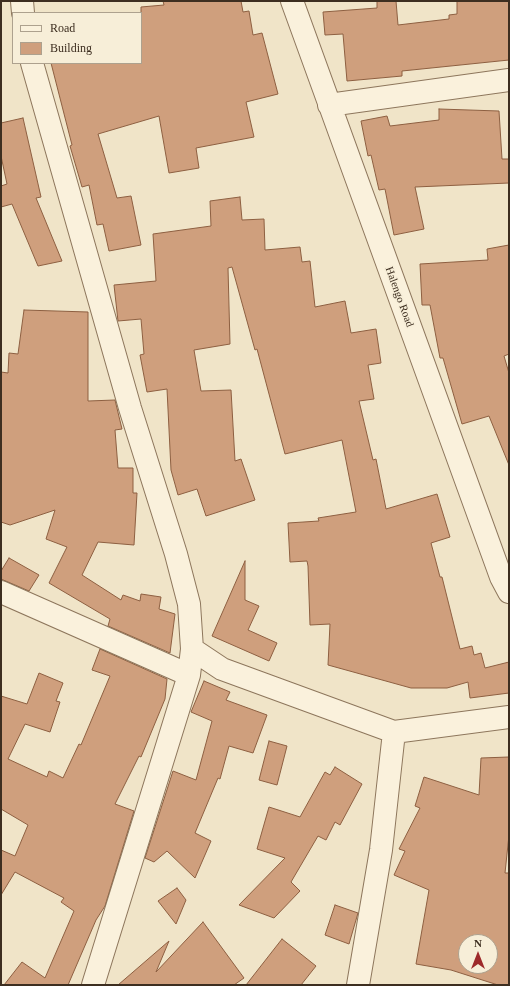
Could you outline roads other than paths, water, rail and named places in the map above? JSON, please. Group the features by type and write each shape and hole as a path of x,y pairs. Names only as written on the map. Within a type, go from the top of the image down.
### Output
{"street":[{"path":"22,1 23,12"},
{"name":"Halengo Road","path":"292,1 329,105 508,586"},
{"path":"32,64 130,408 176,554 189,604 192,649 189,675 93,985"},
{"path":"329,105 509,80"},
{"path":"1,592 189,675"},
{"path":"192,649 222,669 394,732 509,717"},
{"path":"358,985 381,850 394,732"}]}
